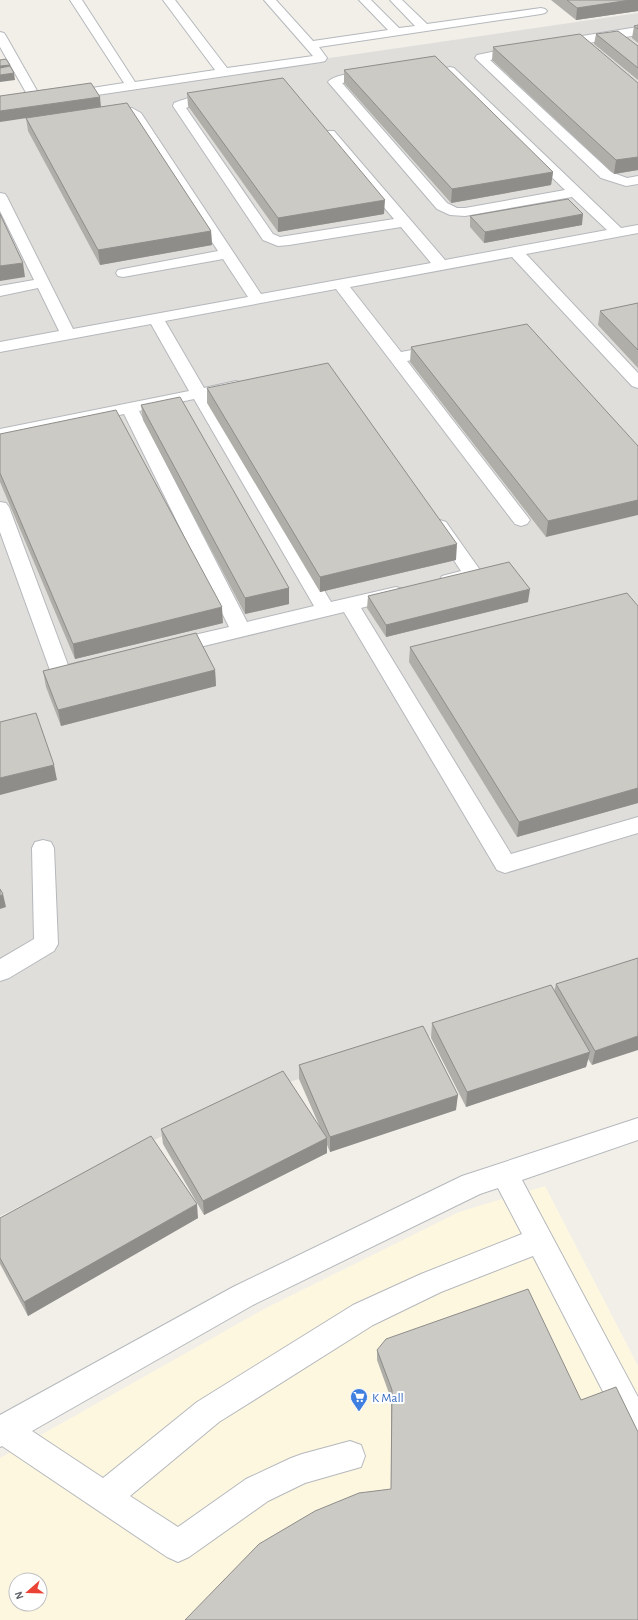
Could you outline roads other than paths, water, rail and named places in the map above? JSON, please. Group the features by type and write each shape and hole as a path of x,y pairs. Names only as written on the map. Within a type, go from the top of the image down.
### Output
{"street":[{"path":"76,0 132,86"},
{"path":"169,0 224,73"},
{"path":"0,36 5,54 36,100 322,58 270,0"},
{"path":"365,0 396,32"},
{"path":"396,0 424,28"},
{"path":"498,5 509,16"},
{"path":"310,45 541,11"},
{"path":"638,31 484,56 481,58 606,175 626,182 638,180"},
{"path":"620,34 632,43"},
{"path":"582,40 593,50"},
{"path":"437,66 451,72 618,233"},
{"path":"385,73 338,80 334,82 442,206 455,212 465,212 575,192"},
{"path":"225,96 194,100 179,106 268,237 278,242 290,241 404,222"},
{"path":"113,112 128,111 136,116 257,300"},
{"path":"322,125 441,265"},
{"path":"0,197 68,334"},
{"path":"0,347 638,229"},
{"path":"516,252 588,320 638,383"},
{"path":"123,273 228,254"},
{"path":"0,291 42,283"},
{"path":"340,284 521,520"},
{"path":"155,318 326,610"},
{"path":"397,358 451,348"},
{"path":"0,434 253,383"},
{"path":"129,408 241,630"},
{"path":"0,507 61,674 98,664"},
{"path":"151,652 473,574 429,510"},
{"path":"349,604 505,864 638,825"},
{"path":"0,971 46,944 43,848"},
{"path":"350,1456 302,1470 257,1490 178,1546 105,1496 2,1431 243,1296 472,1185 638,1129"},
{"path":"506,1174 638,1427"},
{"path":"105,1496 208,1412 363,1315 431,1283 540,1240"}],"place":[{"name":"K Mall","path":"359,1412"}]}
